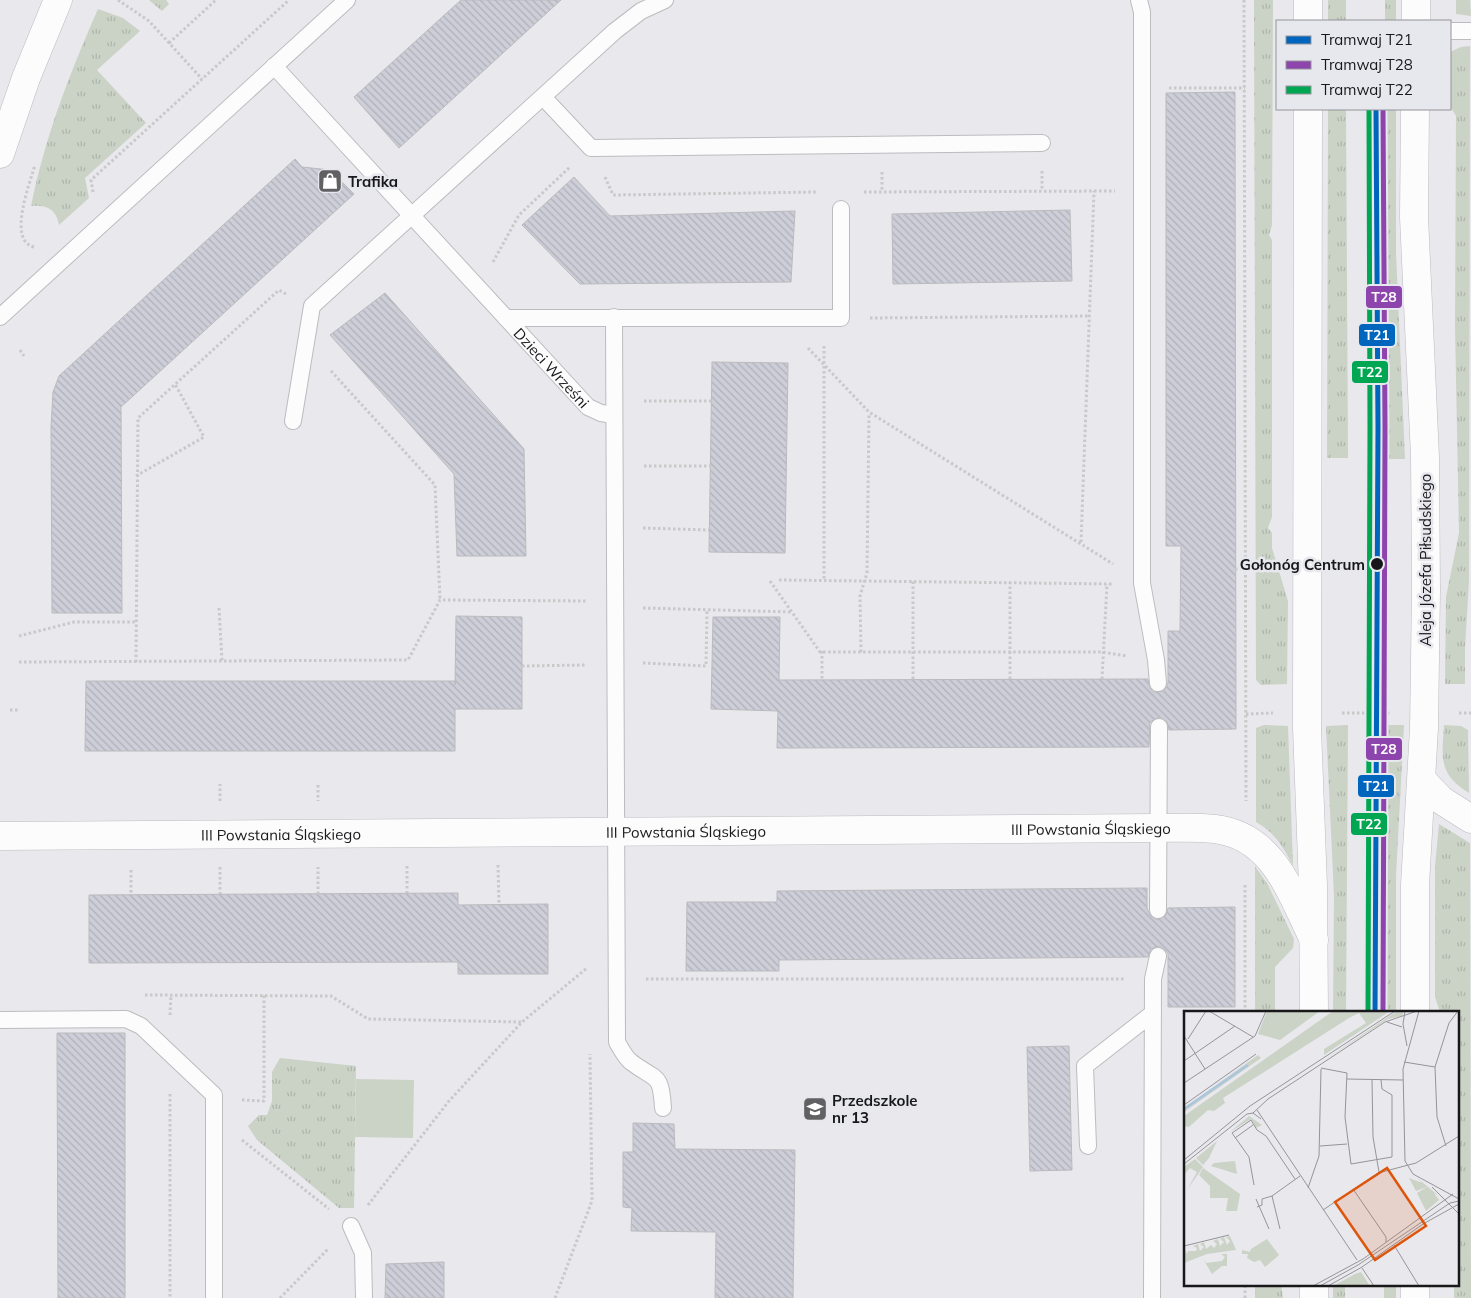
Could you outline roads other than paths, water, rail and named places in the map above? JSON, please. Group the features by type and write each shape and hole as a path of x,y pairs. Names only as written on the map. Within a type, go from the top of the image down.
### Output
{"street":[{"path":"0,154 26,78 58,0"},
{"path":"1308,0 1308,20"},
{"path":"1416,0 1416,20"},
{"path":"1308,110 1307,728 1314,940 1314,1011"},
{"name":"Aleja Józefa Piłsudskiego","path":"1415,110 1415,242 1425,467 1426,667 1422,780 1415,885 1415,1011"},
{"path":"1422,780 1441,800 1471,819"},
{"name":"III Powstania Śląskiego","path":"0,836 1217,829 1246,837 1267,854 1286,884 1314,940"}],"lane":[{"path":"0,317 347,0"},
{"path":"293,421 312,306 411,214 615,31 642,11 665,0"},
{"path":"1139,0 1142,12 1142,583 1156,660 1158,683"},
{"path":"1451,31 1471,31"},
{"name":"Dzieci Wrześni","path":"274,66 588,406 601,413 614,415"},
{"path":"543,96 590,148 1042,143"},
{"path":"506,318 841,318 841,208"},
{"path":"614,317 615,979 617,1042 630,1061 655,1076 662,1086 663,1108"},
{"path":"1158,910 1159,727"},
{"path":"1152,1298 1153,979 1158,956"},
{"path":"1088,1146 1085,1066 1153,1013"},
{"path":"0,1020 126,1019 141,1026 214,1095 214,1298"},
{"path":"351,1226 363,1253 364,1298"}],"tram line":[{"name":"T22","path":"1368,1011 1369,110"},
{"name":"T21","path":"1375,1011 1378,428 1376,110"},
{"name":"T28","path":"1383,110 1385,428 1383,1011"}],"place":[{"name":"Trafika","path":"330,181"},
{"name":"Gołonóg Centrum","path":"1377,564"},
{"name":"Przedszkole nr 13","path":"815,1109"}]}
